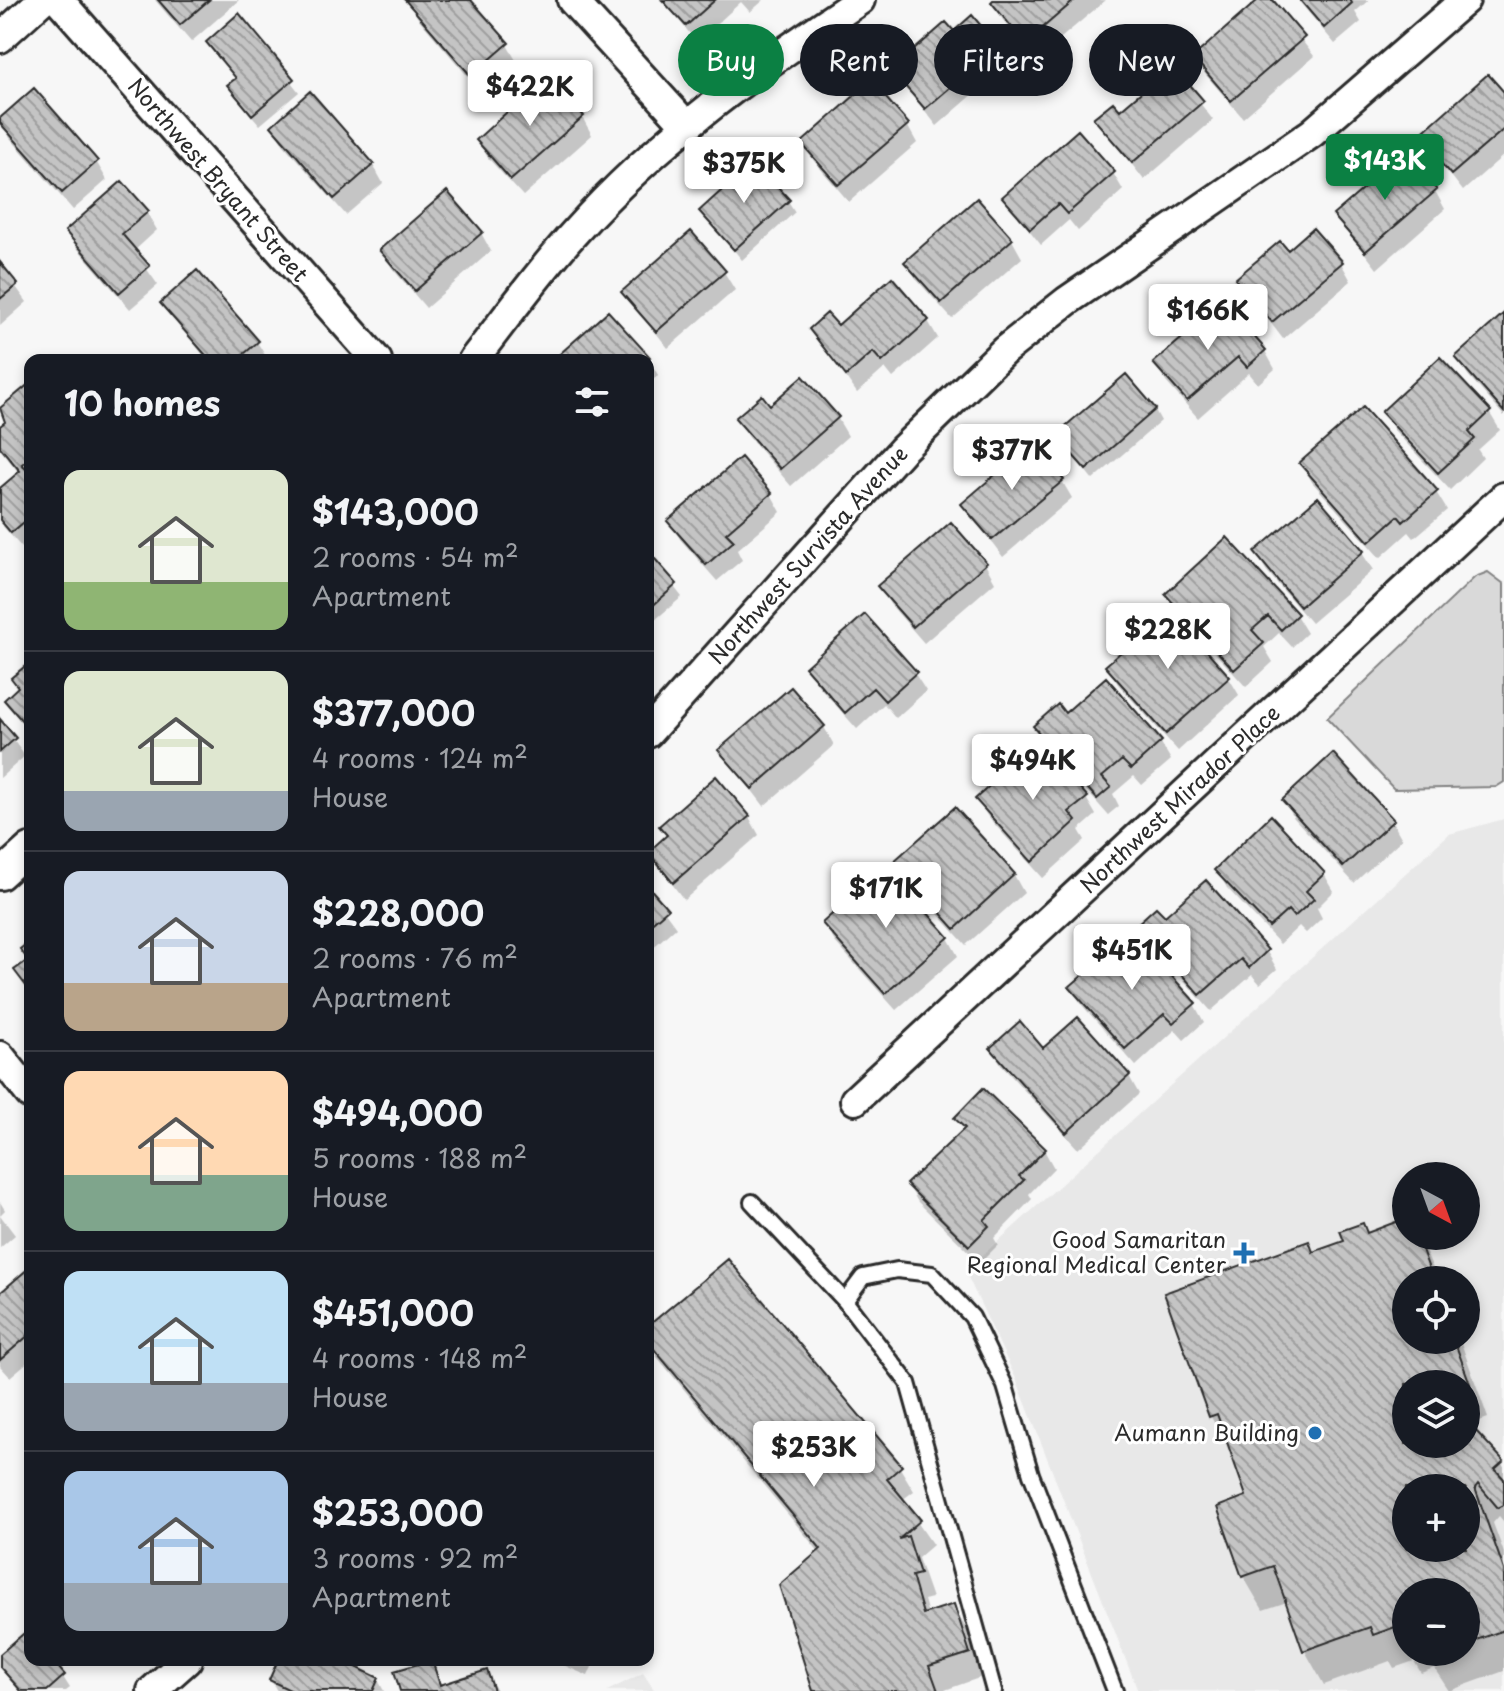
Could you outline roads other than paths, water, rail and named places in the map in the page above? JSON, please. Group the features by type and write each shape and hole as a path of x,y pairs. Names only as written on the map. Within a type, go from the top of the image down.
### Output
{"street":[{"path":"0,38 42,0"},
{"name":"Northwest Bryant Street","path":"59,0 372,354"},
{"path":"572,0 687,126"},
{"path":"478,354 576,231 687,126 790,47 860,0"},
{"name":"Northwest Survista Avenue","path":"654,726 902,450 1005,350 1067,301 1312,133 1465,0"},
{"name":"Northwest Mirador Place","path":"855,1100 1499,512"},
{"path":"0,875 24,853"},
{"path":"0,1056 24,1086"},
{"path":"152,1691 180,1666"}],"lane":[{"path":"752,1202 845,1301 908,1383 994,1691"},
{"path":"845,1301 863,1277 897,1270 932,1274 972,1317 1005,1386 1031,1474 1115,1691"}],"place":[{"name":"Good Samaritan Regional Medical Center","path":"1244,1253"},
{"name":"Aumann Building","path":"1315,1433"}]}
